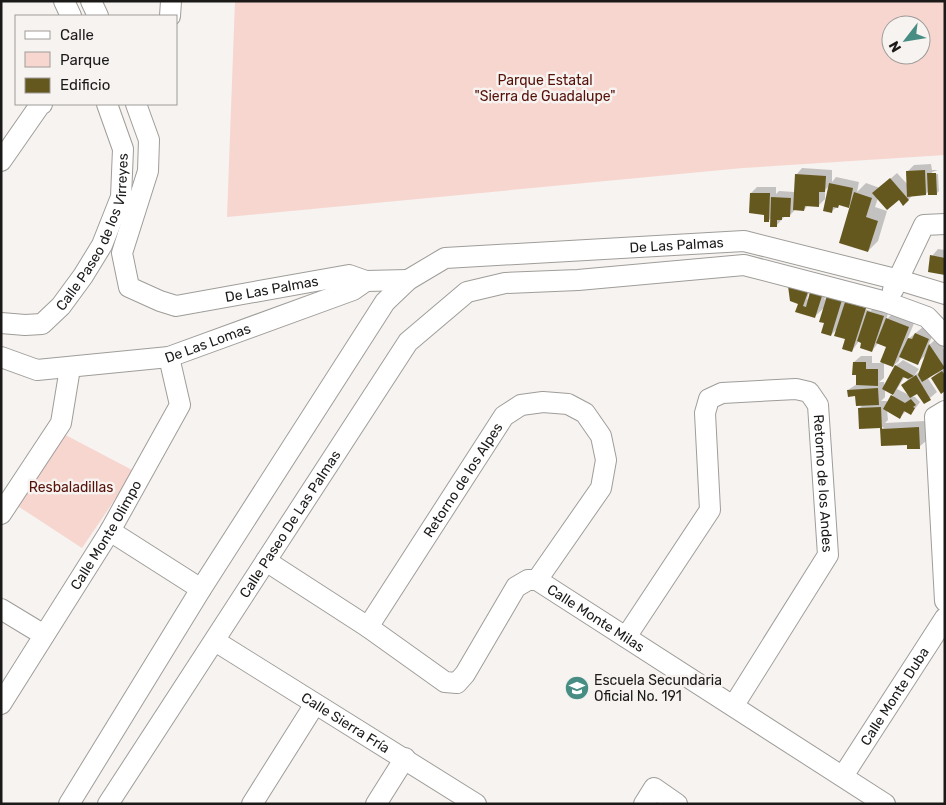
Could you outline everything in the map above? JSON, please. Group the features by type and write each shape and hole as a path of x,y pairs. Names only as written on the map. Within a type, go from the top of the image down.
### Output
{"street":[{"path":"64,1 71,15"},
{"path":"91,1 98,15"},
{"path":"170,15 171,1"},
{"path":"1,161 40,105"},
{"name":"Calle Paseo de los Virreyes","path":"1,323 25,326 42,324 61,306 83,276 102,245 122,197 123,149 107,105"},
{"name":"Calle Paseo de los Virreyes","path":"136,105 149,140 148,170 122,253 130,287 176,306"},
{"path":"886,302 899,280 924,225 945,224"},
{"path":"744,241 744,265"},
{"name":"De Las Palmas","path":"408,280 445,258 744,241 899,280 945,294"},
{"name":"De Las Palmas","path":"505,283 578,280 744,265 886,302 927,318 945,336"},
{"name":"De Las Palmas","path":"176,306 349,275 366,281"},
{"path":"69,804 201,589 384,302 408,280"},
{"name":"De Las Lomas","path":"1,357 38,370 169,357 353,290 366,281 408,280"},
{"name":"Calle Paseo De Las Palmas","path":"108,804 408,342 467,292 505,283"},
{"name":"Calle Monte Olimpo","path":"1,704 110,531 180,405 169,357"},
{"path":"1,514 61,423 70,368"},
{"name":"Retorno de los Andes","path":"626,637 710,510 705,412 709,399 722,393 796,390 809,392 818,405 828,555 734,706"},
{"name":"Retorno de los Alpes","path":"368,627 504,416 521,405 543,402 568,404 585,413 601,436 606,460 601,488 537,580"},
{"path":"940,414 944,594"},
{"path":"110,531 201,589"},
{"name":"Calle Monte Milas","path":"266,561 368,627 445,682 457,683 466,674 516,587 528,580 537,580 885,804"},
{"path":"1,609 44,635"},
{"name":"Calle Monte Duba","path":"843,776 945,618"},
{"name":"Calle Sierra Fría","path":"215,641 476,804"},
{"path":"252,804 315,704"},
{"path":"376,804 405,758"},
{"path":"649,796 677,804"}],"green space":[{"name":"Parque Estatal \"Sierra de Guadalupe\"","path":"235,1 945,1 945,155 743,168 227,217"},
{"name":"Resbaladillas","path":"56,430 134,471 82,548 10,501"}],"building":[{"path":"925,170 926,195 907,197 906,171"},
{"path":"927,173 936,173 937,195 928,195"},
{"path":"795,174 826,176 825,192 819,192 819,207 805,206 804,211 793,210"},
{"path":"890,178 909,200 903,206 899,200 887,210 872,193"},
{"path":"829,183 853,188 849,208 839,205 838,208 833,207 832,213 823,211"},
{"path":"854,192 872,198 866,217 878,221 868,252 839,243"},
{"path":"750,193 770,193 769,222 764,222 764,215 749,213"},
{"path":"771,197 791,198 790,217 782,217 782,220 777,220 777,227 770,227"},
{"path":"930,255 945,258 945,275 928,272"},
{"path":"788,286 808,292 803,306 806,307 810,292 822,296 815,318 795,312 798,304 790,301"},
{"path":"827,296 842,300 831,336 821,333 824,323 819,322"},
{"path":"845,302 866,308 852,352 842,349 845,339 834,336"},
{"path":"867,311 884,316 872,352 860,348 861,343 857,341"},
{"path":"886,318 909,327 893,367 880,362 886,347 876,343"},
{"path":"915,333 929,339 918,365 899,357 908,338 912,339"},
{"path":"929,344 945,368 922,382 918,375"},
{"path":"853,362 866,362 866,369 878,369 878,386 856,385 856,375 852,375"},
{"path":"895,365 914,376 908,379 903,377 893,395 882,389"},
{"path":"942,371 945,375 945,391 941,394 931,378"},
{"path":"916,375 931,400 924,404 917,394 910,398 901,385"},
{"path":"878,388 879,405 856,406 855,396 848,397 847,390"},
{"path":"891,395 905,403 911,399 916,405 913,407 915,408 911,415 904,411 900,419 883,409"},
{"path":"881,407 882,429 919,427 920,449 907,449 907,445 881,446 880,428 859,429 858,408"}],"place":[{"name":"Escuela Secundaria Oficial No. 191","path":"577,688"}]}
